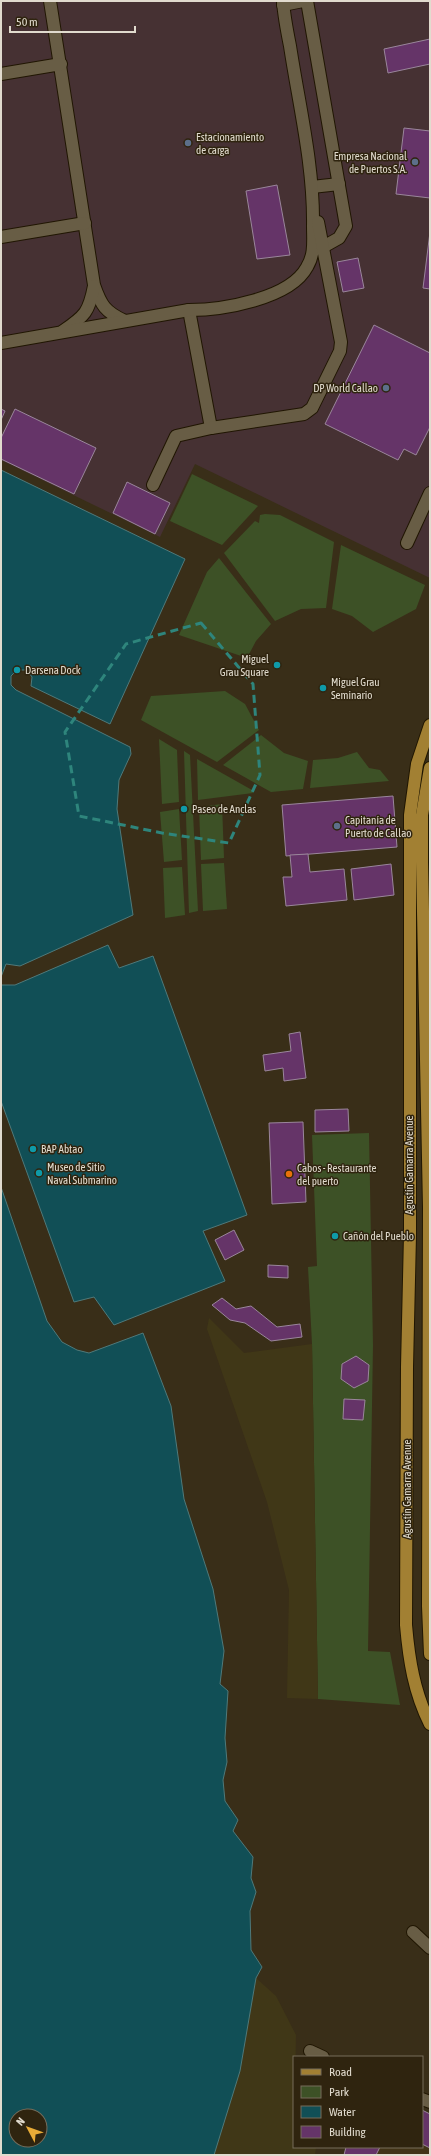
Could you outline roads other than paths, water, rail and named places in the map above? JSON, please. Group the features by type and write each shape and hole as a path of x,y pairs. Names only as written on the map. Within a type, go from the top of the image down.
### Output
{"main road":[{"name":"Agustín Gamarra Avenue","path":"430,725 414,776 410,814 410,1234 407,1367 406,1625 414,1686 430,1724"},
{"name":"Agustín Gamarra Avenue","path":"429,776 422,815 422,862 429,1207 428,1606 430,1654"}],"street":[{"path":"50,1 61,64 94,285 101,305 112,315 125,321"},
{"path":"153,485 176,436 211,428 304,414 312,408 340,351 341,342 313,193 283,3 303,1"},
{"path":"307,1 346,226 339,238 323,247"},
{"path":"1,74 61,64"},
{"path":"313,193 339,184"},
{"path":"1,343 189,310 211,310 258,299 280,291 296,280 307,269 313,256 313,193"},
{"path":"1,238 85,223"},
{"path":"59,334 80,320 90,306 94,285"},
{"path":"189,310 211,428"},
{"path":"407,543 427,508 430,493"},
{"path":"414,776 429,776"},
{"path":"413,1932 430,1948"},
{"path":"310,2051 321,2056"}],"water":[{"path":"1,470 185,559 110,724 31,686 32,677 27,670 17,670 11,676 11,685 16,690 130,747 131,754 119,780 117,809 133,915 20,966 6,964 1,977"},
{"path":"108,945 119,968 153,956 247,1215 203,1231 225,1281 114,1325 94,1297 74,1302 1,1101 1,985 15,985"},
{"path":"1,1187 47,1321 62,1342 77,1350 89,1353 143,1333 171,1406 184,1499 213,1589 224,1651 220,1684 228,1691 225,1738 227,1762 223,1780 225,1801 238,1820 233,1831 253,1857 251,1878 256,1892 250,1911 251,1950 262,1967 256,1978 240,2071 214,2155 1,2155"}],"place":[{"name":"Estacionamiento de carga","path":"188,143"},
{"name":"Empresa Nacional de Puertos S.A.","path":"415,162"},
{"name":"DP World Callao","path":"386,388"},
{"name":"Miguel Grau Square","path":"277,665"},
{"name":"Darsena Dock","path":"17,670"},
{"name":"Miguel Grau Seminario","path":"323,688"},
{"name":"Paseo de Anclas","path":"184,809"},
{"name":"Capitanía de Puerto de Callao","path":"337,826"},
{"name":"BAP Abtao","path":"33,1149"},
{"name":"Museo de Sitio Naval Submarino","path":"39,1173"},
{"name":"Cabos - Restaurante del puerto","path":"289,1174"},
{"name":"Cañón del Pueblo","path":"335,1236"}]}
